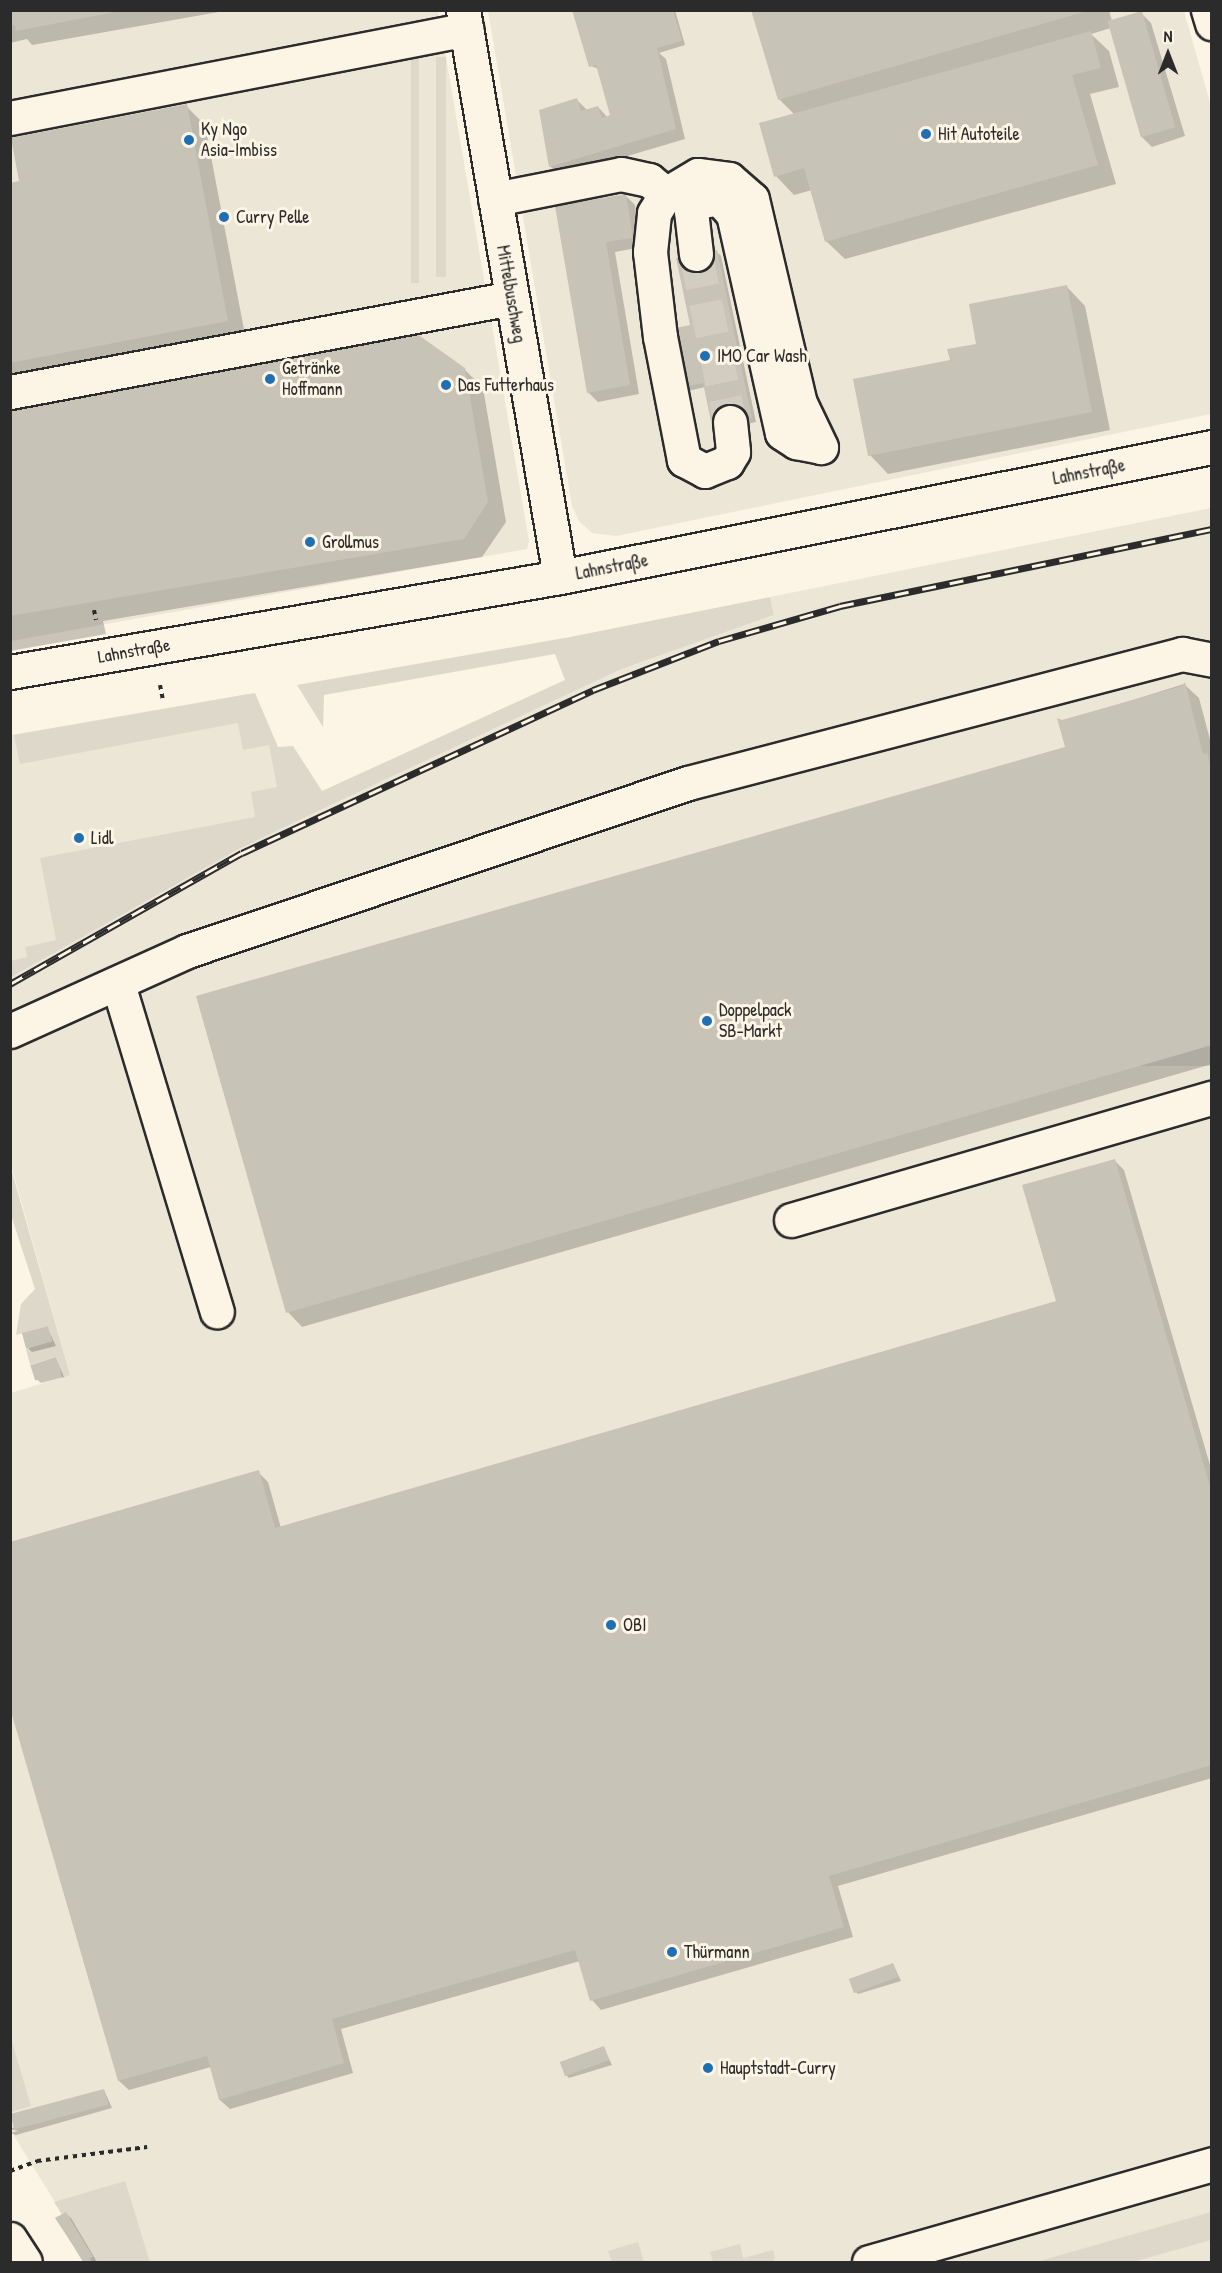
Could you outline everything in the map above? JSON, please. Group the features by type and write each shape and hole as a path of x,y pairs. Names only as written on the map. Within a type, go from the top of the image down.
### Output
{"street":[{"path":"1208,10 1212,23"},
{"path":"10,118 464,20"},
{"name":"Mittelbuschweg","path":"464,20 560,577"},
{"path":"495,199 621,174 649,180 666,194"},
{"path":"696,254 691,211 697,202 719,198 733,214 782,433 796,442 821,447 800,403 752,199 742,187 714,175 698,175 666,194 654,213 650,252 660,337 684,460 705,471 727,462 733,452 730,422"},
{"path":"10,392 512,298"},
{"name":"Lahnstraße","path":"10,672 560,577 1212,447"},
{"path":"10,1031 187,951 288,915 688,783 1182,654 1212,660"},
{"path":"118,984 216,1311"},
{"path":"791,1220 1212,1098"},
{"path":"869,2262 1212,2164"},
{"path":"10,2239 25,2262"}],"path":[{"path":"94,610 96,621"},
{"path":"160,685 163,701"},
{"path":"10,2171 37,2161 147,2147"}],"shaded area":[{"path":"11,11 438,11 529,541 527,549 11,641"},
{"path":"488,11 1184,11 1211,106 1211,414 616,536 592,533 579,521 572,506"},
{"path":"411,57 419,57 419,283 411,283"},
{"path":"436,57 446,57 446,277 436,277"},
{"path":"1211,508 1211,2262 92,2262 11,2131 11,1393 70,1375 11,1165 11,975 237,850 331,805 622,669 774,615 770,597"},
{"path":"770,597 774,615 622,669 331,805 237,850 11,977 11,961 27,957 25,947 56,940 40,858 255,817 251,792 277,787 269,745 243,750 238,723 20,764 14,735 255,693 278,747 293,746 322,791 565,680 555,654 324,695 323,727 297,685 570,637"},
{"path":"248,694 301,806 11,966 11,735"},
{"path":"248,1045 1211,1045 1211,1066 248,1066"},
{"path":"10,1165 70,1375 62,1378 56,1357 30,1365 26,1349 52,1341 48,1326 16,1335 21,1304 35,1289 11,1215"},
{"path":"10,2035 31,2106 11,2112 10,2112"},
{"path":"125,2181 150,2262 92,2262 54,2202"},
{"path":"1211,2212 1211,2240 1133,2262 1036,2262"},
{"path":"638,2242 644,2262 612,2262 608,2251"},
{"path":"740,2244 743,2258 773,2250 775,2258 773,2262 713,2262 710,2252"}],"building":[{"path":"10,10 115,10 115,12 16,31 15,25 10,26"},
{"path":"572,10 673,10 682,41 657,48 676,129 549,167 539,110 577,98 581,111 598,106 602,118 610,115 596,65 589,67"},
{"path":"751,10 1087,10 1087,11 778,100"},
{"path":"1142,11 1175,127 1141,137 1107,21"},
{"name":"Hit Autoteile","path":"1091,31 1101,68 1072,75 1098,165 825,242 804,168 774,177 759,123"},
{"path":"187,104 228,321 10,363 10,183 19,181 11,138"},
{"path":"626,194 633,238 606,242 630,385 587,393 555,206"},
{"name":"IMO Car Wash","path":"717,250 752,418 712,426 703,383 678,388 665,330 690,325 676,258"},
{"path":"1067,285 1092,412 868,456 853,379 950,360 947,349 976,344 969,304"},
{"path":"417,334 465,368 488,502 464,539 10,616 10,410"},
{"name":"Doppelpack SB-Markt","path":"1185,682 1203,754 1207,753 1212,770 1212,1045 286,1313 196,996 1065,747 1057,718 1062,720 1182,686"},
{"name":"OBI","path":"1115,1159 1212,1493 1212,1765 829,1876 844,1927 590,2001 575,1950 332,2019 344,2063 219,2100 207,2056 118,2081 10,1708 10,1542 259,1470 275,1528 1056,1301 1022,1185"},
{"path":"48,1326 52,1341 26,1348 22,1333"},
{"path":"56,1357 61,1372 35,1381 30,1365"},
{"path":"893,1963 898,1977 854,1993 849,1979"},
{"path":"604,2046 609,2060 565,2076 560,2062"},
{"path":"104,2089 108,2104 14,2130 10,2114"},
{"path":"66,2212 93,2257 84,2262 55,2218"}],"tunnel":[{"path":"696,254 730,422"}],"railway":[{"path":"10,984 242,853 593,690 719,641 840,606 1212,529"}],"place":[{"name":"Hit Autoteile","path":"926,134"},
{"name":"Ky Ngo Asia-Imbiss","path":"189,140"},
{"name":"Curry Pelle","path":"224,217"},
{"name":"IMO Car Wash","path":"705,356"},
{"name":"Getränke Hoffmann","path":"270,379"},
{"name":"Das Futterhaus","path":"446,385"},
{"name":"Grollmus","path":"310,542"},
{"name":"Lidl","path":"79,838"},
{"name":"Doppelpack SB-Markt","path":"707,1021"},
{"name":"OBI","path":"611,1625"},
{"name":"Thürmann","path":"672,1952"},
{"name":"Hauptstadt-Curry","path":"708,2068"}]}
